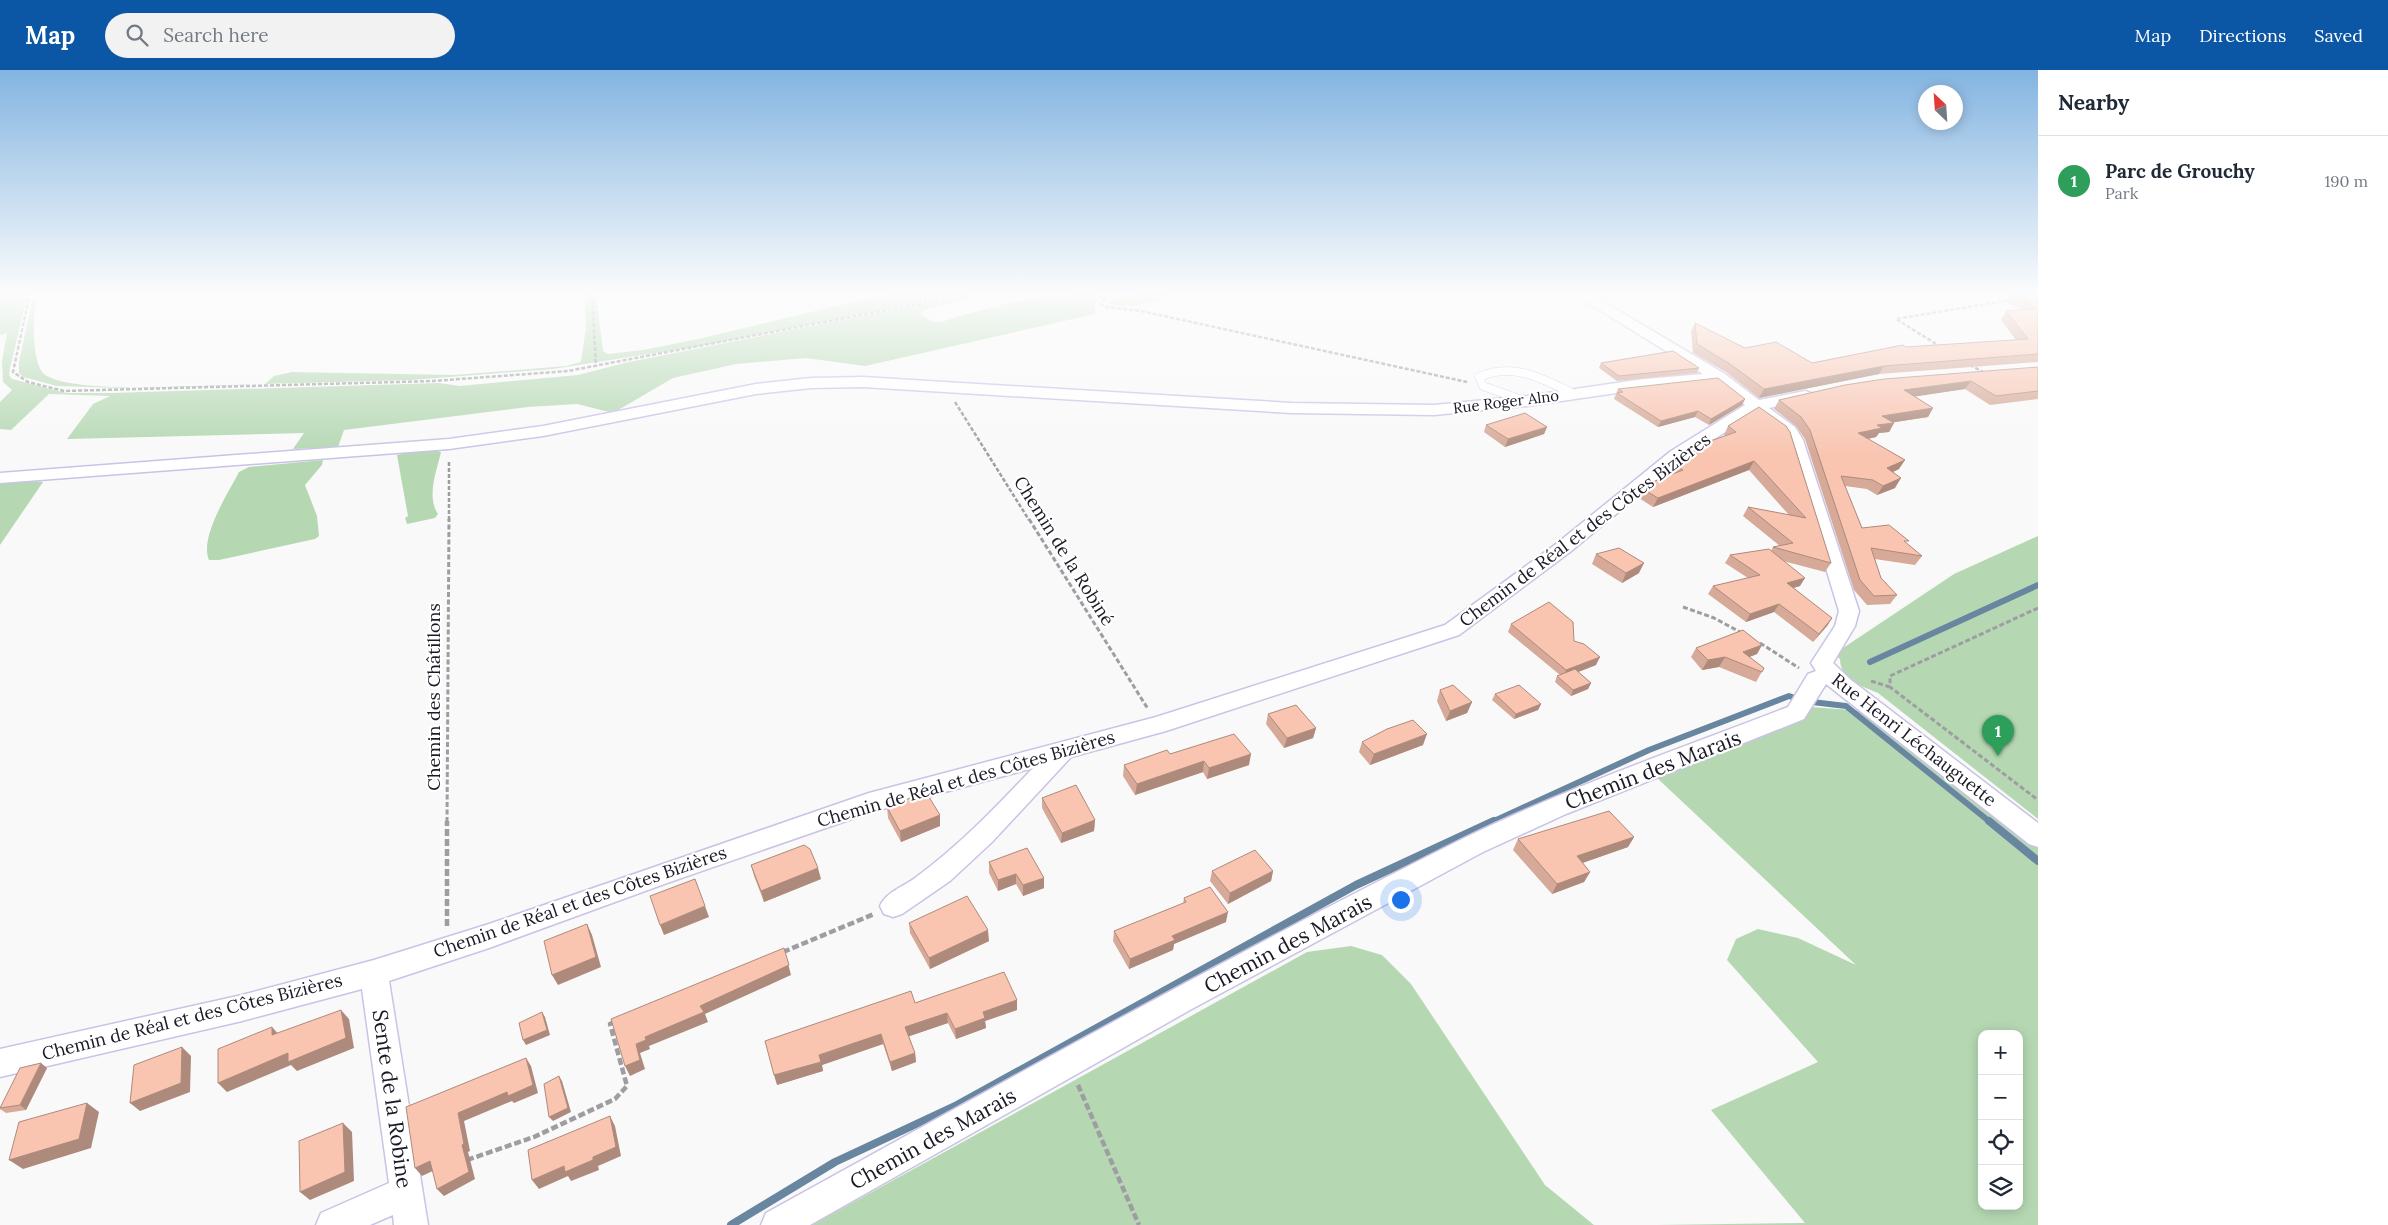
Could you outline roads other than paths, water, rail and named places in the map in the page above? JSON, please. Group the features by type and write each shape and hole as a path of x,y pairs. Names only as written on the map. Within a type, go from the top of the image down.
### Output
{"street":[{"name":"Rue Henri Léchauguette","path":"1669,347 1719,377 1757,405 1789,431 1794,440 1846,597 1848,611 1845,626 1822,663 1823,677 2038,837"},
{"name":"Rue Roger Alno","path":"0,478 450,444 543,431 756,389 783,386 863,382 1291,408 1434,410 1525,401 1644,384 1719,377"},
{"path":"1757,405 1780,402 1823,391"},
{"name":"Chemin de Réal et des Côtes Bizières","path":"0,1063 232,1010 374,973 446,950 869,803 1158,725 1452,630 1563,548 1677,455 1757,405"},
{"name":"Chemin des Marais","path":"778,1225 1180,1001 1474,845 1557,807 1796,713 1823,677"},
{"path":"893,906 920,891 960,859 1062,751"},
{"name":"Sente de la Robine","path":"374,973 404,1193 411,1225"},
{"path":"333,1225 404,1193"}],"lane":[{"path":"1525,401 1483,386 1479,377 1491,370 1513,368 1534,375 1572,393"}],"waterway":[{"path":"1870,662 2038,585"},
{"path":"1492,822 1649,750 1789,696 1795,698"},
{"path":"1812,702 1846,706 1990,822"},
{"path":"731,1225 835,1162 957,1105 1356,885 1494,821"},
{"path":"1989,821 2038,861"}],"place":[{"name":"Parc de Grouchy","path":"1998,756"}]}
